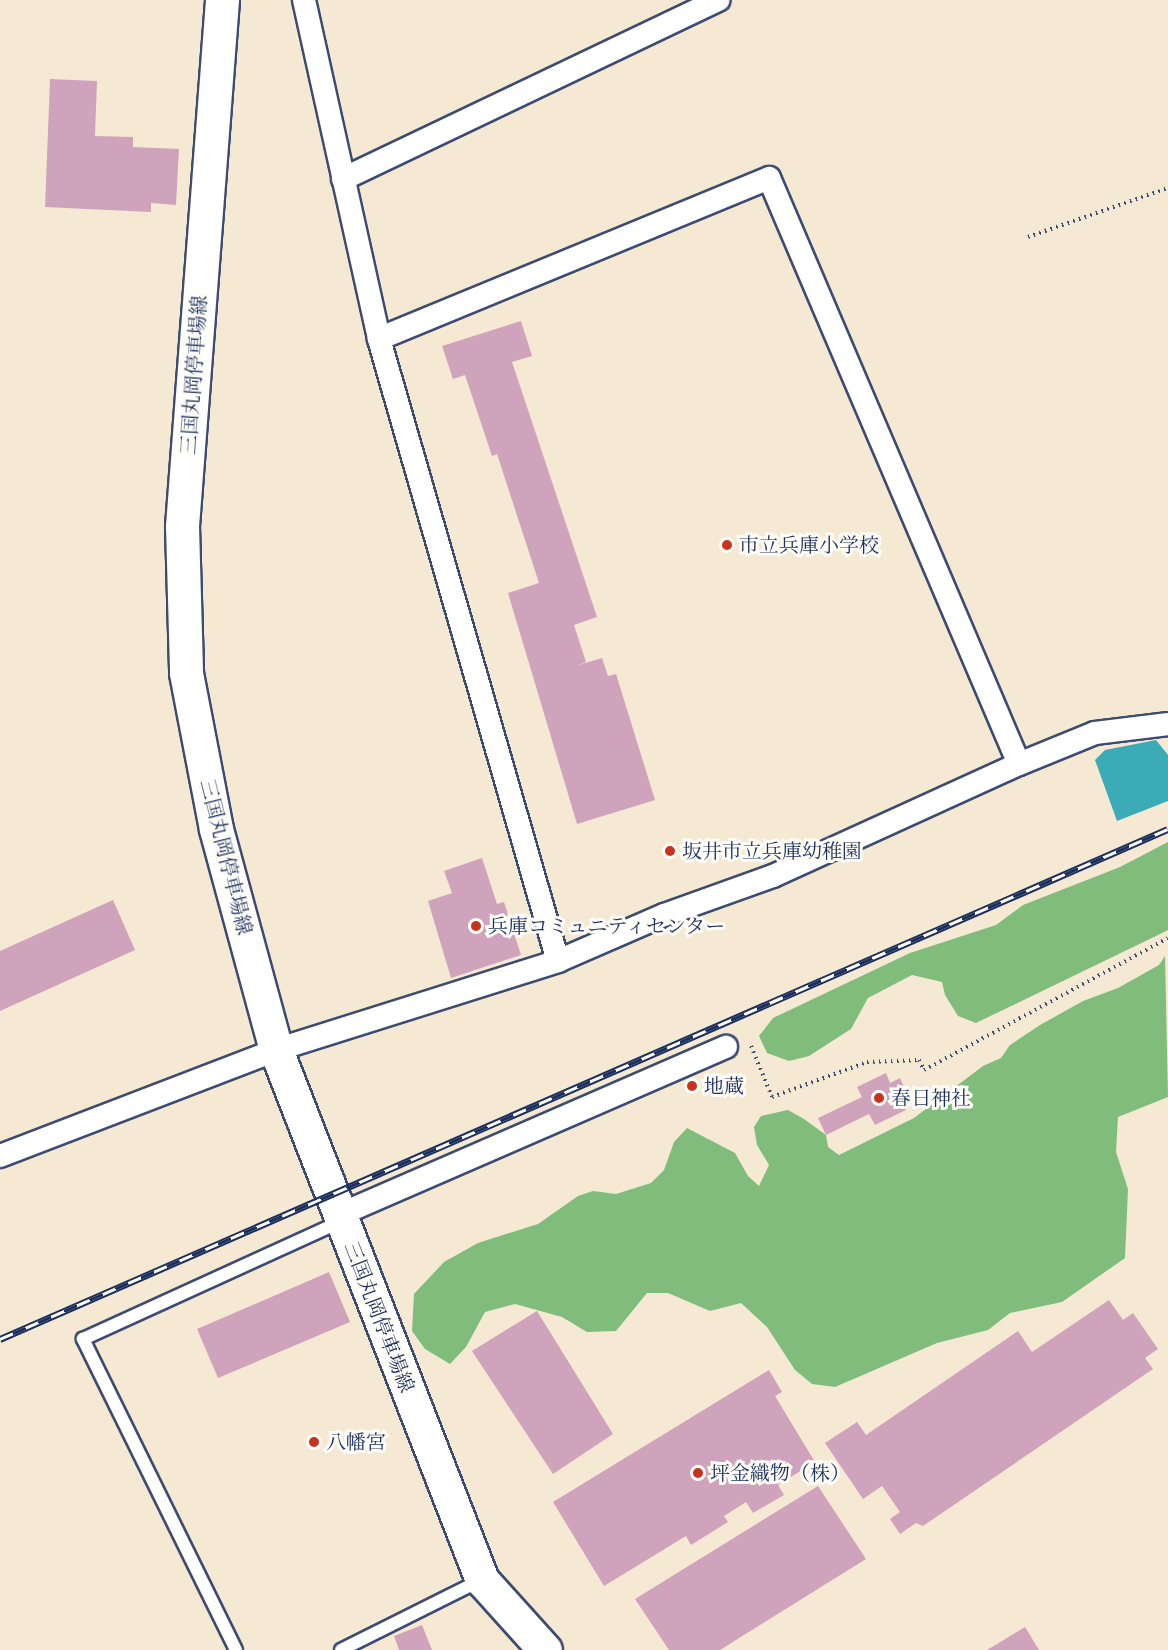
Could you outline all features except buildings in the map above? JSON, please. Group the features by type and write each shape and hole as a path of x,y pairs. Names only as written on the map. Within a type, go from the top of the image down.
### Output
{"main road":[{"name":"三国丸岡停車場線","path":"222,0 182,526 186,674 216,829 276,1050 482,1580 545,1650"}],"street":[{"path":"304,0 379,339 558,961"},
{"path":"343,179 719,0"},
{"path":"379,339 769,178 1019,764"},
{"path":"0,1155 276,1050 558,961 664,915 773,876 1019,764 1095,733 1168,724"},
{"path":"340,1219 726,1047"}],"lane":[{"path":"236,1650 83,1339 340,1219"},
{"path":"341,1650 482,1580"}],"path":[{"path":"1028,237 1168,188"},
{"path":"726,1047 748,1040 772,1097 867,1062 919,1060 924,1070 1168,938"}],"green space":[{"path":"1168,842 1168,930 976,1023 958,1016 945,995 942,982 912,975 868,998 851,1029 809,1056 789,1061 767,1053 759,1036 773,1018 910,953 996,925 1023,905 1120,867"},
{"path":"1165,956 1168,1097 1118,1117 1116,1152 1128,1189 1125,1258 1062,1302 1010,1313 988,1330 937,1343 835,1387 812,1384 795,1370 767,1327 741,1303 710,1311 668,1293 647,1293 616,1331 587,1332 562,1317 515,1304 485,1312 466,1347 450,1364 425,1349 412,1331 414,1294 444,1262 478,1243 538,1224 578,1196 593,1191 616,1194 651,1183 664,1170 674,1142 687,1128 735,1153 748,1176 759,1186 769,1165 757,1145 754,1127 761,1116 788,1110 826,1135 828,1147 839,1155 914,1118 983,1066 1001,1058 1010,1045 1040,1025 1083,1001 1118,988 1159,965"}],"water":[{"path":"1156,740 1168,755 1168,801 1117,821 1095,760 1105,750"}],"railway":[{"path":"0,1339 1168,829"}],"place":[{"name":"市立兵庫小学校","path":"727,545"},
{"name":"坂井市立兵庫幼稚園","path":"670,851"},
{"name":"兵庫コミュニティセンター","path":"476,926"},
{"name":"地蔵","path":"692,1086"},
{"name":"春日神社","path":"879,1098"},
{"name":"八幡宮","path":"314,1442"},
{"name":"坪金織物（株）","path":"698,1473"}]}
